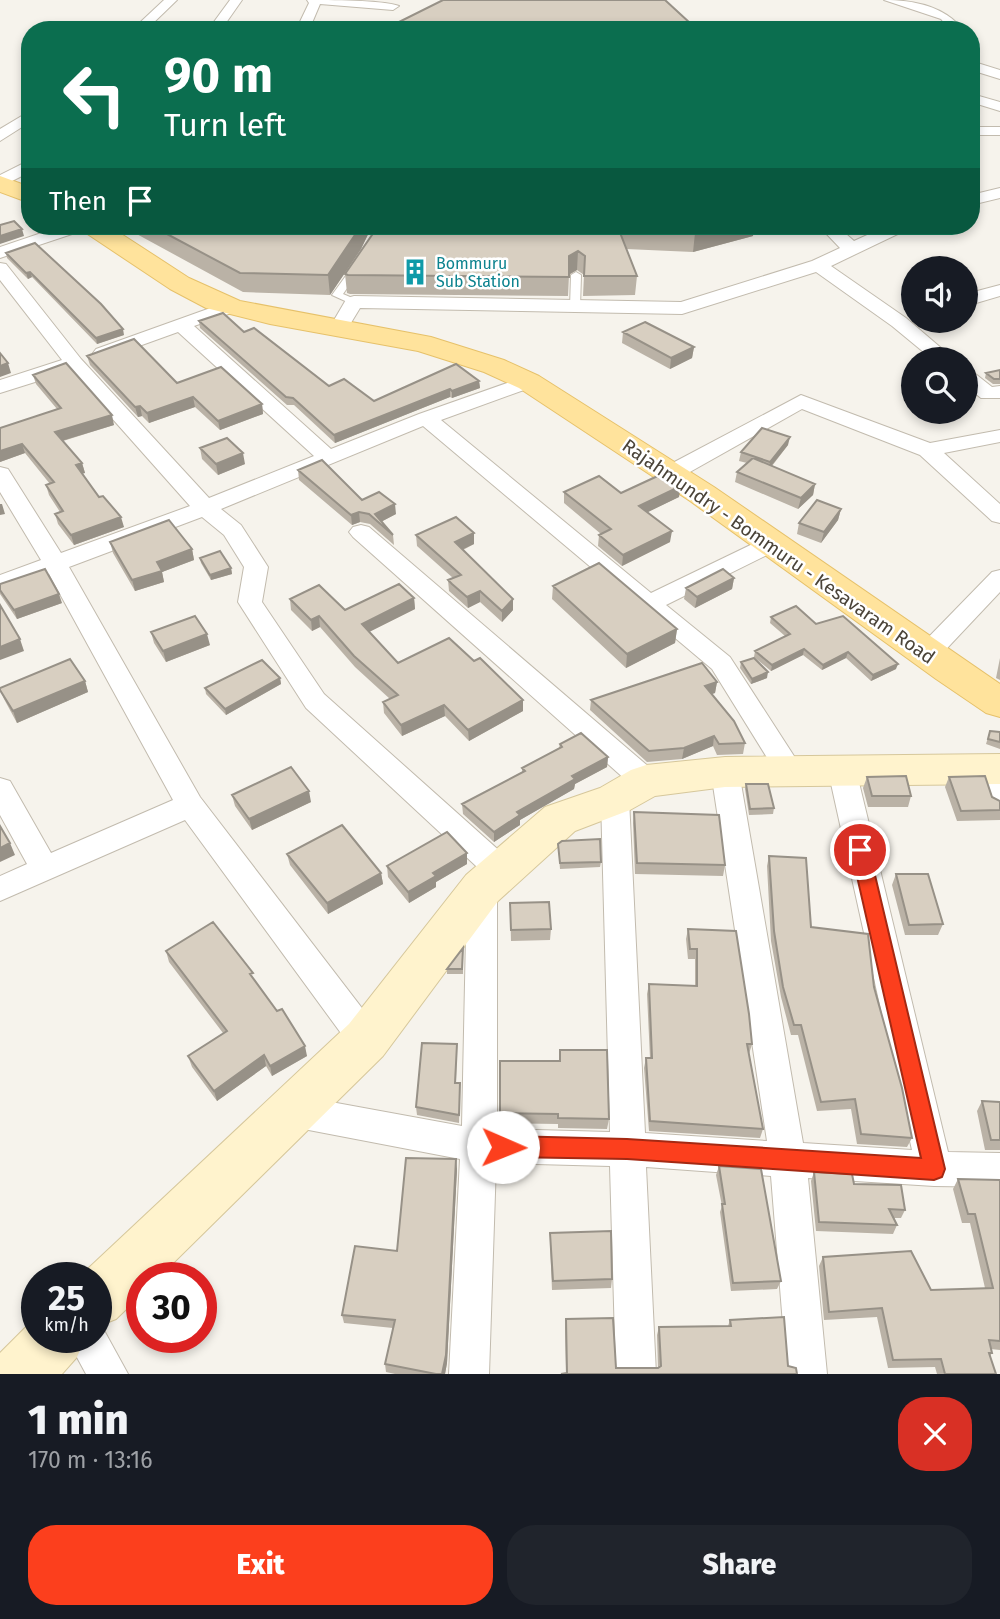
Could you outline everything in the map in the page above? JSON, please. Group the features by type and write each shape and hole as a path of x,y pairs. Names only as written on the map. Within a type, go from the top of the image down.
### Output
{"main road":[{"path":"0,183 21,192"},
{"name":"Rajahmundry - Bommuru - Kesavaram Road","path":"108,235 180,283 230,307 347,315 464,354 528,382 673,472 926,655 1000,703"},
{"path":"112,1284 366,1040 492,879 560,819 631,790 725,772 842,770 997,779"},
{"path":"21,1374 42,1353"}],"street":[{"path":"148,21 171,0"},
{"path":"221,21 236,0"},
{"path":"306,21 314,0 393,6"},
{"path":"890,0 945,16 949,21"},
{"path":"980,68 1000,75"},
{"path":"980,100 1000,107"},
{"path":"0,136 21,121"},
{"path":"980,131 1000,131"},
{"path":"0,183 21,170"},
{"path":"980,198 1000,194"},
{"path":"0,253 52,235"},
{"path":"840,235 852,249"},
{"path":"347,315 575,307 682,308 818,265 881,235"},
{"path":"818,265 901,317"},
{"path":"0,268 74,363 205,508 233,530 256,567 250,602 315,701 492,879 469,1374"},
{"path":"978,296 1000,289"},
{"path":"0,387 230,307"},
{"path":"181,325 330,458"},
{"path":"919,333 932,347"},
{"path":"0,584 205,508 426,418 528,382"},
{"path":"978,385 996,398"},
{"path":"673,472 801,401 928,450 1000,516"},
{"path":"426,418 721,663 789,770"},
{"path":"928,450 1000,436"},
{"path":"0,474 55,563 190,805 366,1040"},
{"path":"361,532 631,790 627,1149 635,1374"},
{"path":"649,604 773,543"},
{"path":"926,655 1000,578"},
{"path":"842,770 934,1169"},
{"path":"725,772 788,1160 807,1374"},
{"path":"0,789 45,869"},
{"path":"0,889 190,805"},
{"path":"293,1111 479,1146 627,1149 934,1169 1000,1170"},
{"path":"96,1353 108,1374"}],"lane":[{"path":"347,315 337,295 360,261"},
{"path":"575,307 576,275"}],"building":[{"path":"443,0 665,0 688,21 401,21"},
{"path":"14,221 21,229 0,236 0,225"},
{"path":"169,235 355,235 328,275 240,273"},
{"path":"372,235 621,235 637,276 584,276 585,256 578,251 569,256 569,277 345,274"},
{"path":"35,243 101,304 123,329 96,338 30,272 26,273 6,253"},
{"path":"223,313 244,332 254,328 329,386 344,379 374,401 456,364 479,381 452,391 450,389 334,435 199,321"},
{"path":"645,322 694,347 671,358 623,332"},
{"path":"134,339 177,383 221,367 262,404 218,421 193,397 147,413 140,406 135,407 87,356"},
{"path":"0,353 8,363 0,366"},
{"path":"66,363 112,415 55,432 82,463 76,465 99,497 103,496 121,517 71,535 55,514 63,511 46,485 54,482 22,444 0,451 0,428 61,408 33,375"},
{"path":"1000,370 1000,379 994,379 986,373"},
{"path":"762,428 790,437 770,462 741,452"},
{"path":"227,438 243,453 216,464 200,448"},
{"path":"753,458 815,484 801,498 737,472"},
{"path":"322,460 362,500 379,492 395,504 375,514 393,535 369,514 359,512 351,515 298,470"},
{"path":"662,474 681,486 639,506 672,531 623,555 599,535 611,529 564,492 599,476 621,493"},
{"path":"817,500 841,509 824,532 799,523"},
{"path":"456,517 474,533 455,542 513,599 502,611 480,591 467,597 452,584 448,580 461,575 416,535"},
{"path":"169,520 192,549 157,562 162,571 132,580 110,542"},
{"path":"220,551 231,568 210,575 200,558"},
{"path":"599,563 677,629 627,654 553,586"},
{"path":"45,569 59,594 14,610 0,590 0,584"},
{"path":"723,569 734,578 697,597 686,588"},
{"path":"399,584 414,598 362,624 398,663 449,638 474,661 480,658 523,700 468,730 444,705 401,725 383,702 398,695 354,656 319,616 311,620 290,599 319,585 345,610"},
{"path":"0,605 20,639 0,647"},
{"path":"796,606 816,624 843,616 898,664 873,675 848,652 823,665 804,649 772,665 755,651 790,634 771,617"},
{"path":"195,616 207,634 163,651 151,632"},
{"path":"754,658 768,672 752,679 741,662"},
{"path":"70,659 85,681 13,711 0,688"},
{"path":"262,660 280,678 225,709 205,688"},
{"path":"702,663 717,682 705,686 734,721 745,743 719,744 714,736 684,748 649,751 591,700"},
{"path":"990,731 1000,732 1000,742 988,739"},
{"path":"581,733 608,757 572,776 575,779 517,812 520,815 494,832 462,804 525,771 522,768 562,747 560,744"},
{"path":"291,767 309,791 249,819 232,795"},
{"path":"906,776 911,796 872,796 867,777"},
{"path":"985,776 992,797 1000,801 1000,810 961,811 949,777"},
{"path":"746,784 768,784 774,808 750,809"},
{"path":"634,812 719,815 725,865 637,863"},
{"path":"342,825 381,873 327,903 287,854"},
{"path":"0,826 10,843 0,848"},
{"path":"447,832 467,853 408,892 387,866"},
{"path":"600,839 601,862 560,863 558,844 562,841"},
{"path":"769,856 806,858 811,927 868,934 874,987 902,1088 912,1138 861,1134 855,1099 821,1102 801,1025 794,1025 783,987 774,931"},
{"path":"896,874 928,874 943,924 909,925"},
{"path":"549,902 551,929 511,930 510,903"},
{"path":"213,922 253,973 250,974 277,1011 282,1009 305,1046 270,1066 264,1055 214,1091 188,1056 227,1031 166,951"},
{"path":"688,929 736,931 752,1044 747,1044 763,1129 650,1121 646,1058 652,1058 649,984 697,986 697,949 690,949"},
{"path":"463,948 462,969 447,969"},
{"path":"422,1043 457,1044 455,1083 460,1083 459,1115 416,1107"},
{"path":"560,1050 607,1050 609,1119 558,1118 558,1114 500,1113 500,1061 560,1061"},
{"path":"982,1101 1000,1102 1000,1140 991,1140"},
{"path":"406,1158 456,1159 446,1355 442,1374 385,1364 395,1320 342,1315 355,1246 397,1251"},
{"path":"719,1166 761,1169 781,1281 733,1283"},
{"path":"814,1172 852,1174 854,1184 901,1185 905,1210 889,1209 897,1225 819,1222"},
{"path":"958,1179 1000,1180 1000,1341 989,1340 992,1353 989,1353 996,1374 945,1374 941,1359 893,1360 882,1308 829,1312 823,1257 911,1251 931,1290 993,1288 975,1214 968,1214"},
{"path":"611,1231 612,1279 553,1281 550,1233"},
{"path":"784,1317 788,1366 796,1368 797,1374 561,1374 567,1373 566,1319 613,1318 616,1368 658,1368 661,1366 659,1327 731,1326 730,1320"}],"place":[{"name":"Bommuru Sub Station","path":"415,272"}],"route":[{"path":"503,1147 627,1149 934,1169 860,850"}]}
